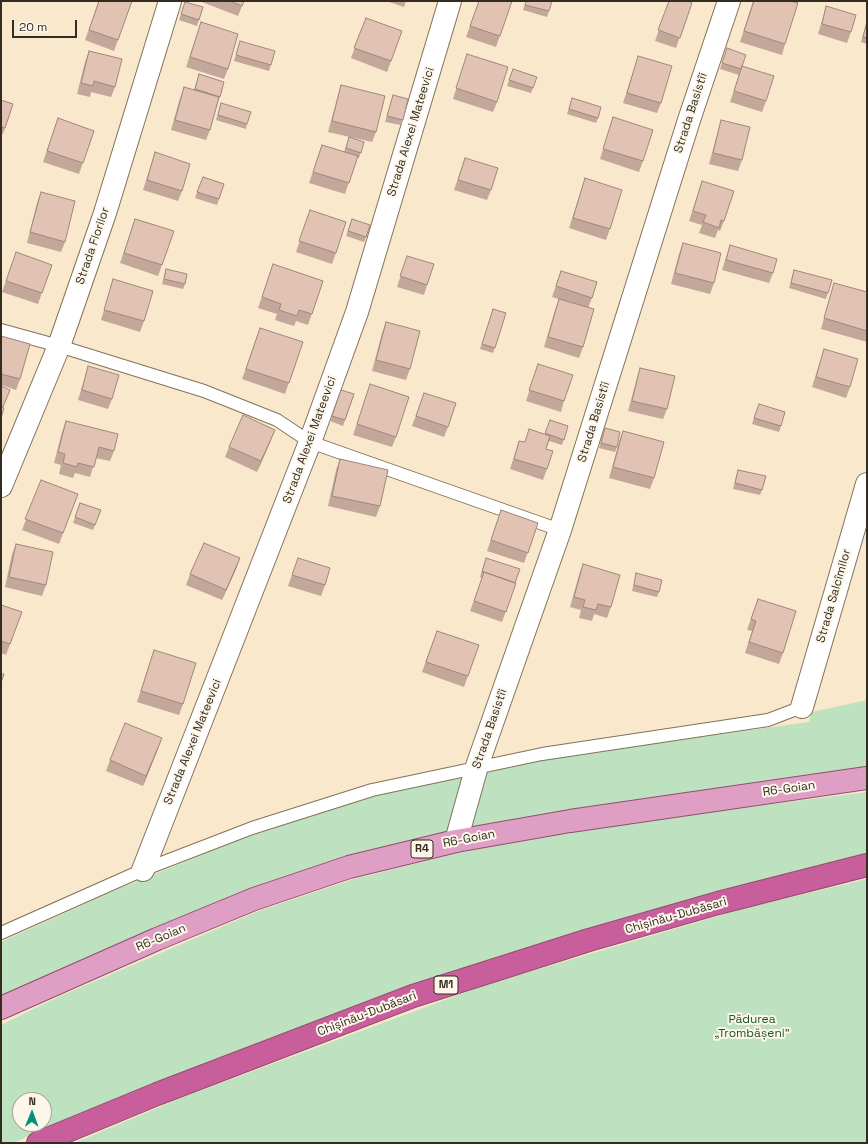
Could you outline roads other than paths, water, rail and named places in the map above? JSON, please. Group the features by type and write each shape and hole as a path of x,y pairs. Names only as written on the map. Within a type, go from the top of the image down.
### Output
{"highway":[{"name":"Chișinău-Dubăsari","path":"38,1143 157,1094 412,996 718,903 867,865"}],"main road":[{"name":"R6-Goian","path":"1,1008 157,939 254,899 349,867 456,841 578,820 867,778"}],"street":[{"name":"Strada Florilor","path":"1,486 59,346 105,214 170,1"},
{"name":"Strada Alexei Mateevici","path":"143,870 310,442 357,312 450,1"},
{"name":"Strada Basistîi","path":"456,841 477,766 560,530 688,120 729,1"},
{"name":"Strada Salcîmilor","path":"802,707 867,484"}],"lane":[{"path":"1,330 59,346 204,391 277,420 310,442 560,530"},
{"path":"1,933 143,870 252,828 372,790 477,766 542,754 768,720 802,707"}],"park label":[{"name":"Pădurea „Trombășeni”","path":"752,1027"}]}
